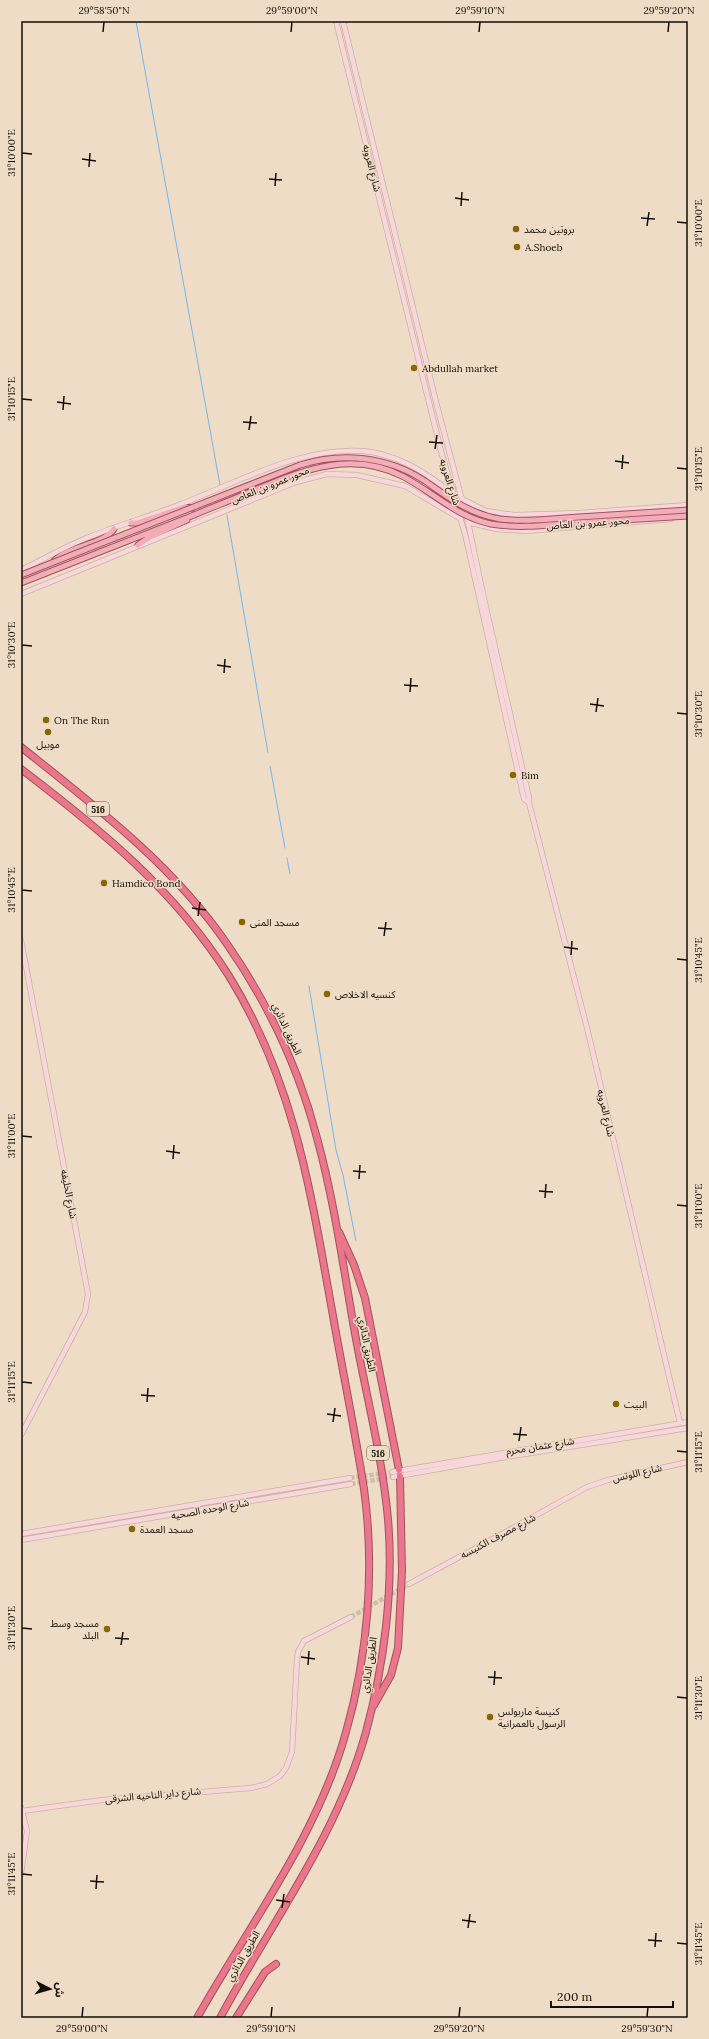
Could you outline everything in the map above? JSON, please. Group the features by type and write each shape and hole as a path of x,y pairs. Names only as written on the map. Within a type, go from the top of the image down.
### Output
{"highway":[{"name":"الطريق الدائري","path":"21,747 133,838 172,876 226,941 266,1007 292,1062 318,1139 337,1228 380,1464 387,1517 389,1564 383,1648 373,1706 356,1763 331,1824 220,2018"},
{"name":"الطريق الدائري","path":"21,769 124,852 168,895 218,959 246,1007 270,1057 293,1121 312,1196 364,1489 368,1545 367,1604 361,1661 350,1719 335,1769 309,1829 197,2018"},
{"path":"337,1228 354,1265 365,1298 397,1475 402,1571 398,1648 394,1669 373,1706"},
{"path":"236,2018 264,1972 276,1964"}],"main road":[{"name":"محور عمرو بن العاص","path":"21,575 300,465 322,459 345,457 369,459 396,466 424,481 463,507 500,519 542,520 688,510"},
{"name":"محور عمرو بن العاص","path":"21,583 301,472 323,466 345,464 372,466 393,472 410,480 444,504 469,517 501,525 542,526 688,517"},
{"path":"131,523 185,507 193,508"},
{"path":"138,545 148,538 181,524 194,515"},
{"path":"54,562 64,554 108,535 114,529"}],"street":[{"name":"شارع العروبه","path":"336,21 450,489 461,519 524,799 529,803"},
{"name":"شارع العروبه","path":"343,21 444,430 462,499 471,523 483,594 529,803 588,1032 680,1423"},
{"path":"436,432 444,430"},
{"path":"21,570 82,540 131,523 246,477 299,459 331,452 364,451 393,457 414,466 450,489 451,501 446,506 440,508"},
{"path":"21,594 138,545 260,498 296,482 327,474 357,475 405,486 461,519"},
{"path":"462,499 473,506 493,512 514,515 688,505"},
{"path":"473,506 471,523 496,529 519,531 688,517"},
{"path":"636,509 637,522"},
{"name":"شارع الخليفه","path":"21,940 88,1294 85,1312 21,1435"},
{"name":"شارع عثمان محرم","path":"397,1475 688,1422"},
{"name":"شارع عثمان محرم","path":"392,1472 397,1475 688,1428"},
{"name":"شارع اللوتس","path":"587,1487 608,1480 688,1462"},
{"name":"شارع الوحده الصحيه","path":"21,1534 350,1478"},
{"path":"320,1483 321,1489"},
{"name":"شارع الوحده الصحيه","path":"21,1540 351,1484"},
{"name":"شارع مصرف الكنيسه","path":"409,1584 587,1487"},
{"path":"178,1507 178,1514"},
{"path":"27,1534 28,1540"},
{"name":"شارع داير الناحيه الشرقى","path":"23,1814 102,1800 251,1788 267,1784 277,1778 286,1768 292,1752 297,1659 300,1646 304,1641 351,1617"},
{"path":"21,1874 27,1830 23,1814"}],"waterway":[{"path":"136,21 220,485"},
{"path":"227,515 268,753"},
{"path":"270,766 285,848"},
{"path":"287,858 290,874"},
{"path":"309,986 336,1150 343,1175 356,1241"}],"tunnel":[{"path":"350,1478 392,1472"},
{"path":"351,1484 393,1477"},
{"path":"351,1617 409,1584"}],"place":[{"name":"بروتين محمد","path":"516,229"},
{"name":"A.Shoeb","path":"517,247"},
{"name":"Abdullah market","path":"414,368"},
{"name":"On The Run","path":"46,720"},
{"name":"موبيل","path":"48,732"},
{"name":"Bim","path":"513,775"},
{"name":"Hamdico Bond","path":"104,883"},
{"name":"مسجد المنى","path":"242,922"},
{"name":"كنسيه الاخلاص","path":"327,994"},
{"name":"البيت","path":"616,1404"},
{"name":"مسجد العمدة","path":"132,1529"},
{"name":"مسجد وسط البلد","path":"107,1629"},
{"name":"كنيسة ماربولس الرسول بالعمرانية","path":"490,1717"}]}
